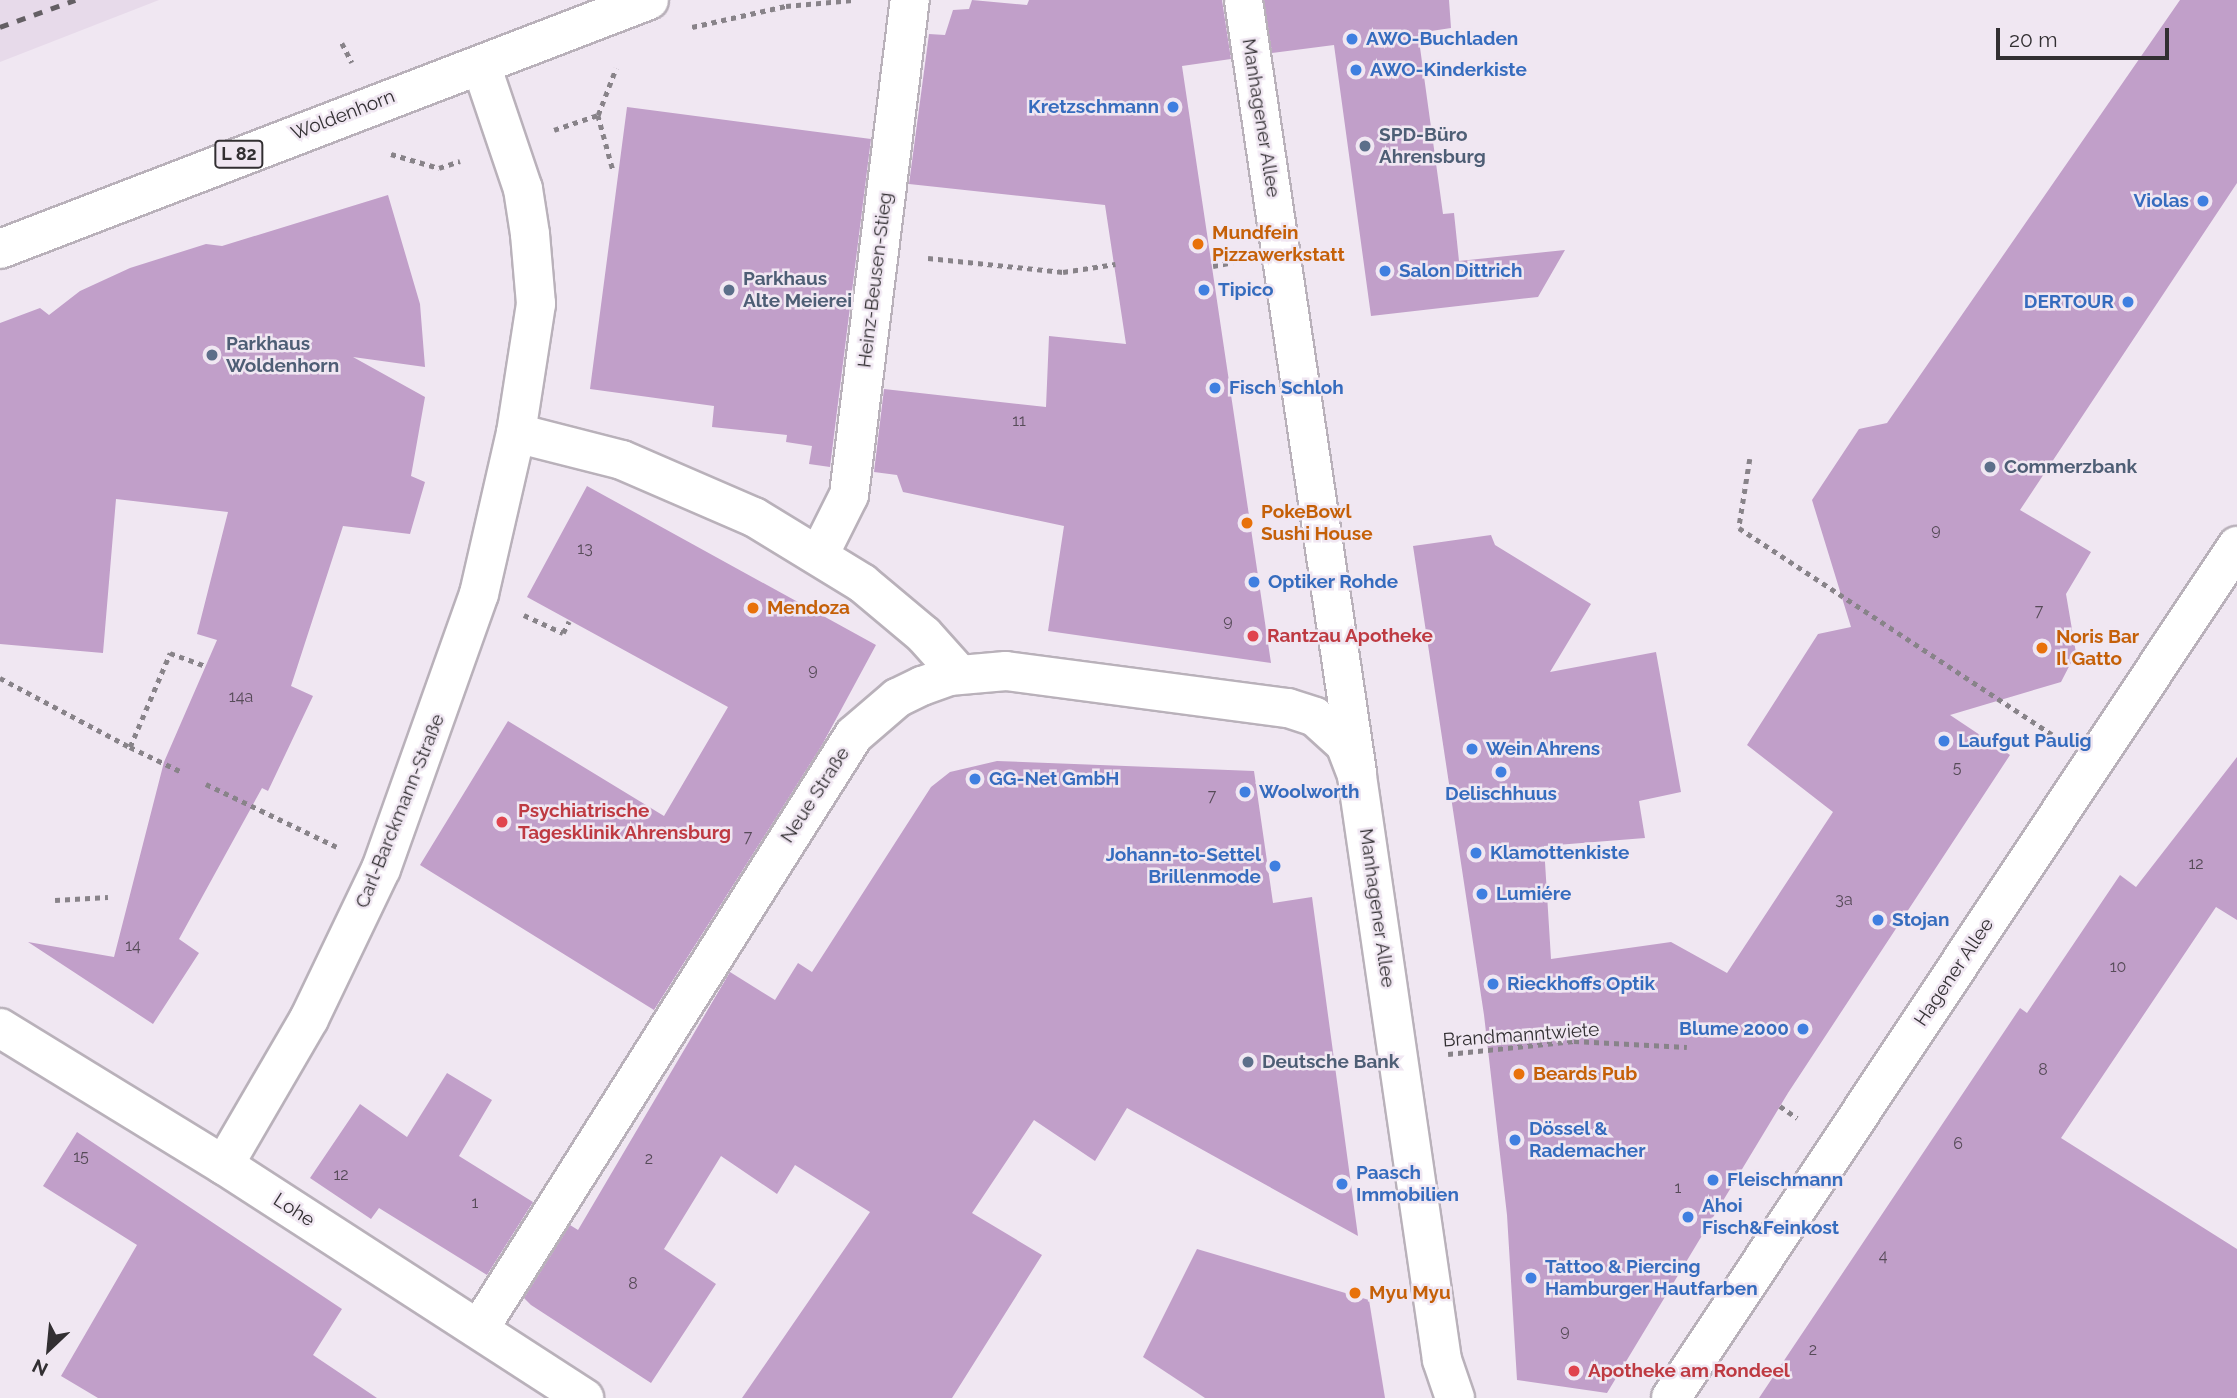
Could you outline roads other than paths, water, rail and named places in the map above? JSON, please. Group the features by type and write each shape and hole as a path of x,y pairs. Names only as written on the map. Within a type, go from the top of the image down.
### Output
{"street":[{"name":"Woldenhorn","path":"0,249 649,0"},
{"name":"Manhagener Allee","path":"1243,0 1442,1360 1455,1398"},
{"name":"Heinz-Beusen-Stieg","path":"819,555 849,495 910,1"},
{"name":"Carl-Barckmann-Straße","path":"224,1165 309,1019 382,869 478,594 516,433 536,304 530,234 523,189 481,65"},
{"path":"516,433 660,474 729,504 819,555 894,608 959,674"},
{"name":"Hagener Allee","path":"1671,1398 2237,546"},
{"name":"Neue Straße","path":"479,1329 836,759 874,715 897,698 959,674 1006,671 1288,708 1315,717 1336,734 1357,776"},
{"name":"Lohe","path":"0,1028 224,1165 584,1398"},
{"path":"1442,1360 1444,1398"}],"railway":[{"path":"0,27 75,0"}],"place":[{"name":"AWO-Buchladen","path":"1352,39"},
{"name":"AWO-Kinderkiste","path":"1356,70"},
{"name":"Kretzschmann","path":"1173,107"},
{"name":"SPD-Büro Ahrensburg","path":"1365,146"},
{"name":"Violas","path":"2203,201"},
{"name":"Mundfein Pizzawerkstatt","path":"1198,244"},
{"name":"Salon Dittrich","path":"1385,271"},
{"name":"Parkhaus Alte Meierei","path":"729,290"},
{"name":"Tipico","path":"1204,290"},
{"name":"DERTOUR","path":"2128,302"},
{"name":"Parkhaus Woldenhorn","path":"212,355"},
{"name":"Fisch Schloh","path":"1215,388"},
{"name":"Commerzbank","path":"1990,467"},
{"name":"PokeBowl Sushi House","path":"1247,523"},
{"name":"Optiker Rohde","path":"1254,582"},
{"name":"Mendoza","path":"753,608"},
{"name":"Rantzau Apotheke","path":"1253,636"},
{"name":"Noris Bar Il Gatto","path":"2042,648"},
{"name":"Laufgut Paulig","path":"1944,741"},
{"name":"Wein Ahrens","path":"1472,749"},
{"name":"Delischhuus","path":"1501,772"},
{"name":"GG-Net GmbH","path":"975,779"},
{"name":"Woolworth","path":"1245,792"},
{"name":"Psychiatrische Tagesklinik Ahrensburg","path":"502,822"},
{"name":"Klamottenkiste","path":"1476,853"},
{"name":"Johann-to-Settel Brillenmode","path":"1275,866"},
{"name":"Lumiére","path":"1482,894"},
{"name":"Stojan","path":"1878,920"},
{"name":"Rieckhoffs Optik","path":"1493,984"},
{"name":"Blume 2000","path":"1803,1029"},
{"name":"Deutsche Bank","path":"1248,1062"},
{"name":"Beards Pub","path":"1519,1074"},
{"name":"Dössel & Rademacher","path":"1515,1140"},
{"name":"Fleischmann","path":"1713,1180"},
{"name":"Paasch Immobilien","path":"1342,1184"},
{"name":"Ahoi Fisch&Feinkost","path":"1688,1217"},
{"name":"Tattoo & Piercing Hamburger Hautfarben","path":"1531,1278"},
{"name":"Myu Myu","path":"1355,1293"},
{"name":"Apotheke am Rondeel","path":"1574,1371"}]}
